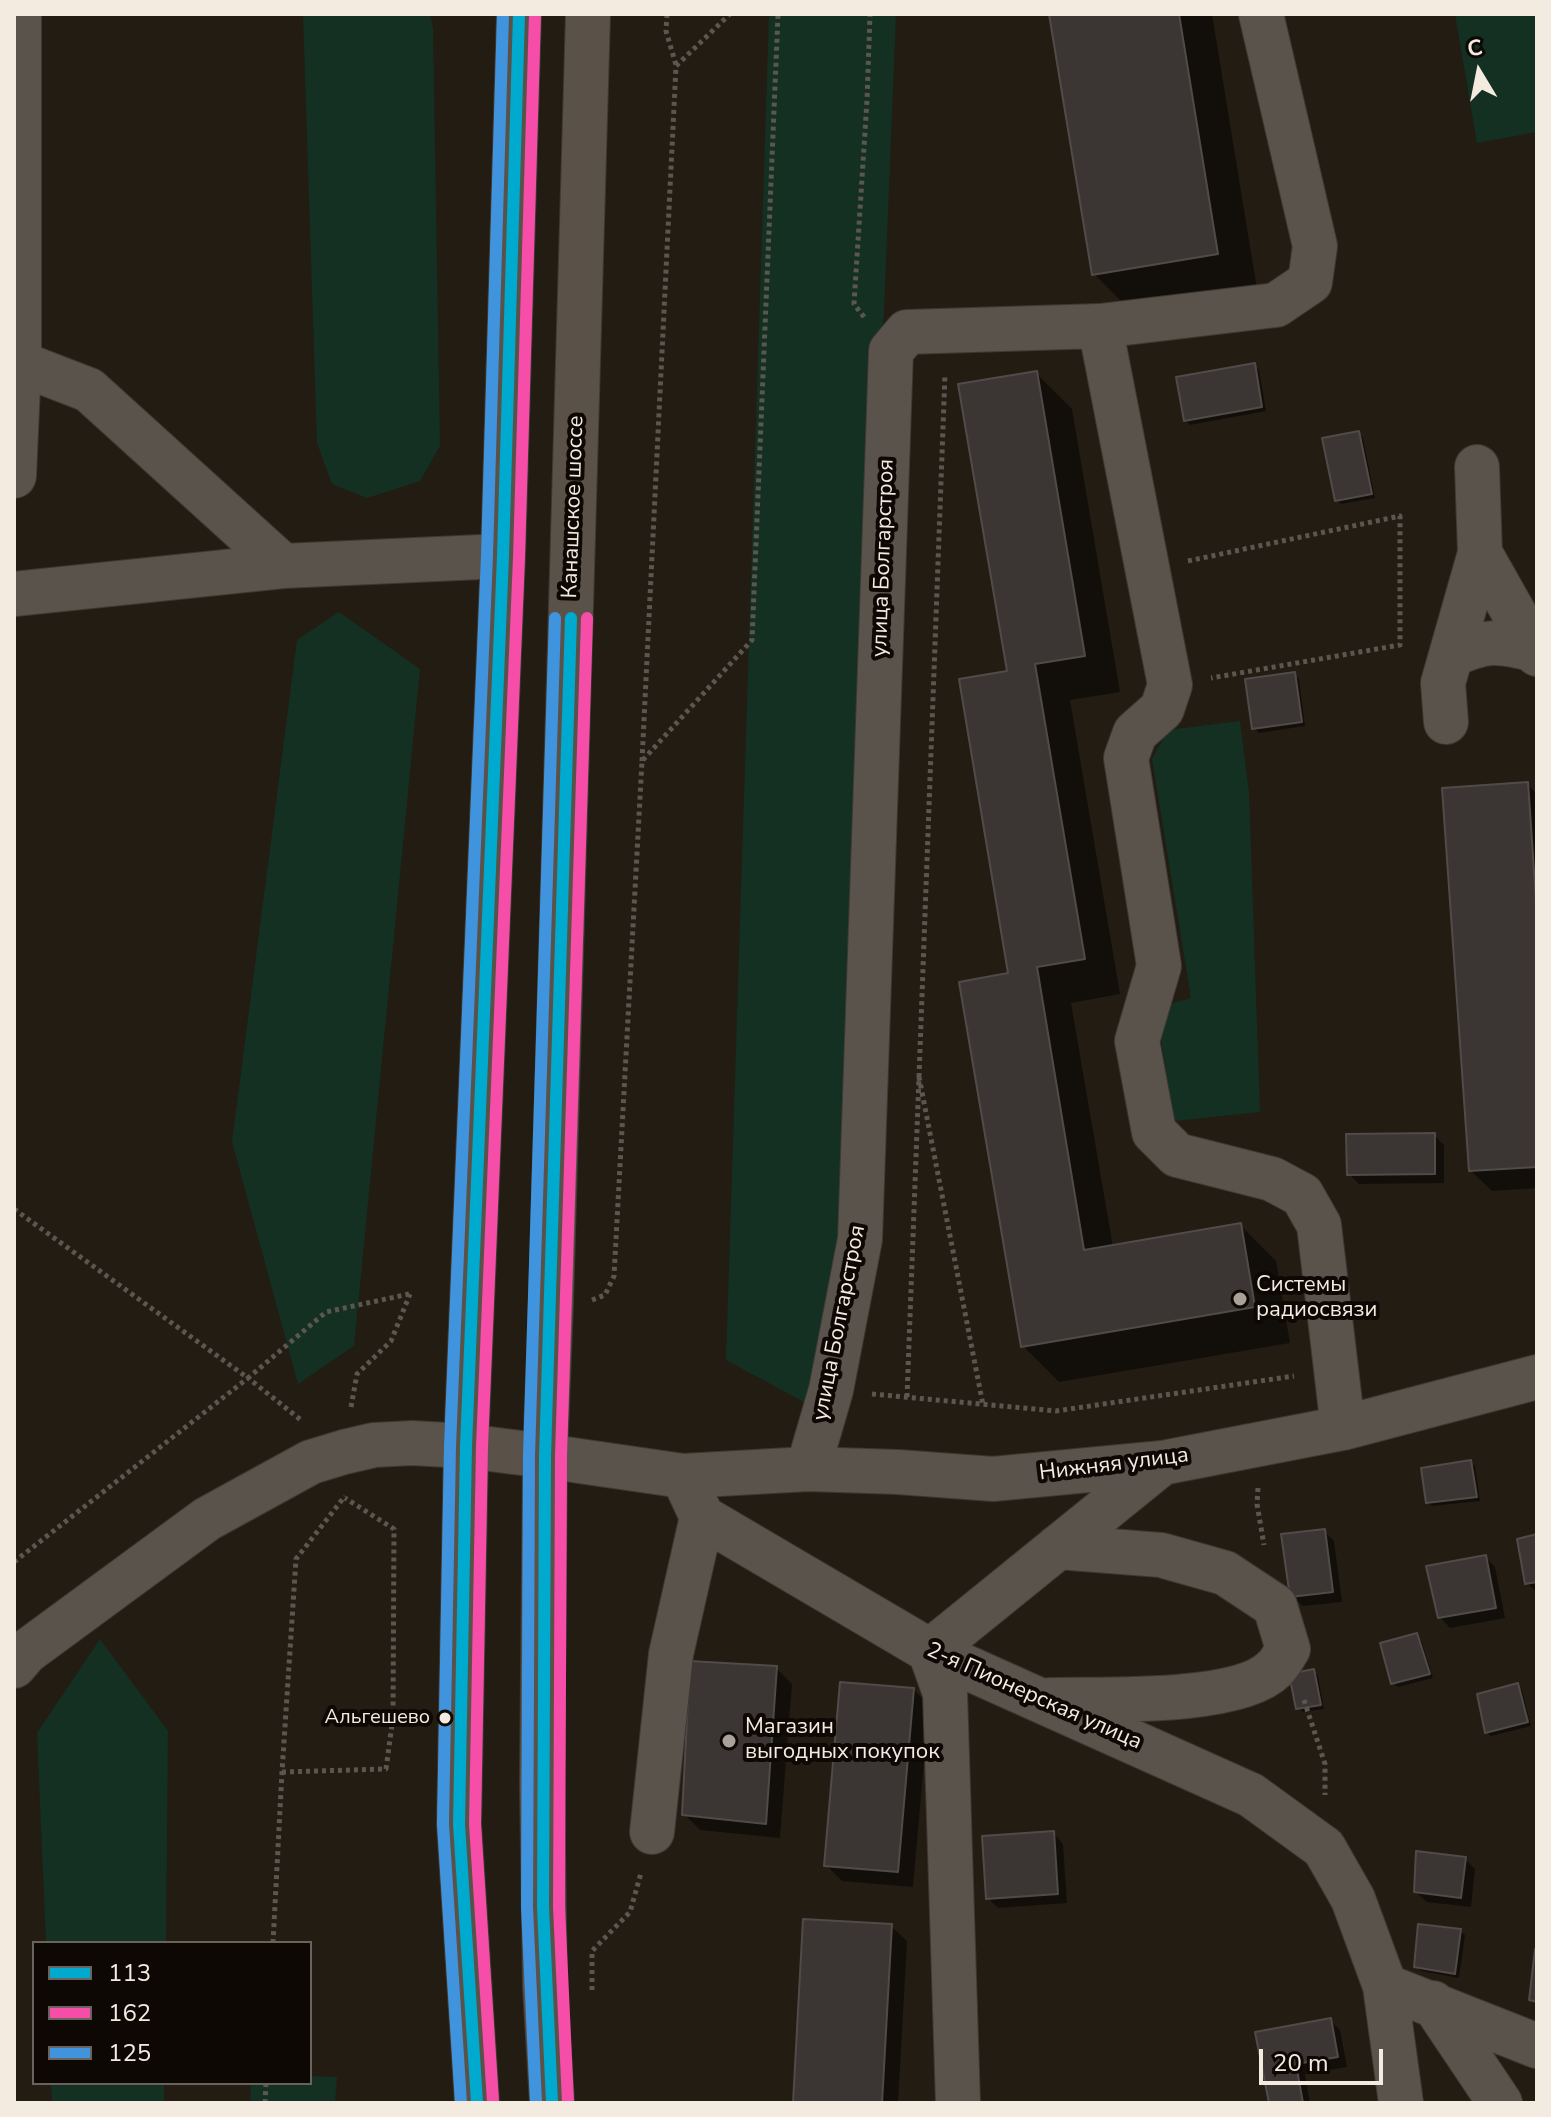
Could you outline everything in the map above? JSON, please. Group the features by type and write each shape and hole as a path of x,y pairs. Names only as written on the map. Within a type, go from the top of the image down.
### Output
{"main road":[{"path":"477,2103 459,1824 466,1446 503,556 519,14"},
{"name":"Канашское шоссе","path":"552,2103 543,1892 545,1456 588,14"},
{"path":"466,1446 545,1456"}],"street":[{"path":"14,476 19,14"},
{"path":"891,351 907,332 1100,326 1276,305 1310,282 1315,246 1261,14"},
{"path":"1100,326 1170,685 1162,709 1135,733 1126,758 1159,966 1137,1041 1154,1132 1177,1155 1272,1179 1302,1195 1319,1225 1343,1428"},
{"name":"улица Болгарстроя","path":"808,1469 831,1390 860,1239 891,351"},
{"path":"16,363 89,390 283,566"},
{"path":"1446,722 1443,683 1480,553 1477,467"},
{"path":"1480,553 1536,652"},
{"path":"14,594 283,566 503,556"},
{"path":"1451,655 1476,645 1504,642 1536,652"},
{"name":"Нижняя улица","path":"683,1476 808,1469 993,1479 1162,1463 1343,1428 1537,1377"},
{"path":"18,1651 207,1519 311,1462 374,1445 412,1443 466,1446"},
{"path":"545,1456 683,1476 702,1517 671,1654 652,1832"},
{"path":"958,2103 945,1693 930,1651 1162,1463"},
{"name":"2-я Пионерская улица","path":"702,1517 930,1651 1251,1795 1324,1848 1353,1899 1385,1986 1401,2103"},
{"path":"1040,1701 1190,1696 1244,1686 1274,1671 1288,1649 1275,1606 1225,1573 1161,1555 1058,1547"},
{"path":"1385,1986 1537,2046"},
{"path":"1433,2003 1500,2103"}],"path":[{"path":"584,1303 605,1295 614,1276 676,66 666,31 667,14"},
{"path":"676,66 730,14"},
{"path":"642,761 752,640 778,14"},
{"path":"870,14 854,304 891,351"},
{"path":"907,1397 947,332"},
{"path":"1149,570 1400,516 1400,645 1170,685"},
{"path":"919,1077 983,1405"},
{"path":"14,1209 248,1378 344,1452"},
{"path":"14,1562 248,1378 326,1312 410,1294 391,1341 357,1374 344,1452 345,1498 296,1559 273,1941"},
{"path":"831,1390 1056,1411 1336,1370"},
{"path":"1272,1441 1259,1476 1257,1504 1275,1606"},
{"path":"282,1772 386,1769 393,1717 394,1529 345,1498"},
{"path":"1288,1649 1325,1764 1324,1848"},
{"path":"592,1994 592,1951 630,1912 652,1832"}],"green space":[{"path":"303,14 430,14 433,29 440,446 420,481 367,498 332,484 317,443"},
{"path":"769,14 896,14 839,1421 726,1360"},
{"path":"1455,14 1537,14 1537,132 1477,143"},
{"path":"339,612 420,669 354,1346 298,1384 232,1142 297,640"},
{"path":"1240,721 1249,792 1260,1112 1174,1121 1156,1008 1191,998 1152,759 1168,730"},
{"path":"100,1639 168,1731 166,1941 46,1941 37,1733"},
{"path":"312,2076 337,2077 335,2103 250,2103 251,2085 312,2085"},
{"path":"51,2085 164,2085 164,2103 52,2103"}],"building":[{"path":"1049,14 1179,14 1218,254 1092,275"},
{"path":"1255,363 1262,407 1184,421 1176,377"},
{"path":"1037,371 1085,656 1035,664 1085,959 1037,967 1084,1250 1241,1223 1255,1307 1021,1347 959,982 1008,973 959,679 1007,671 958,384"},
{"path":"1359,431 1372,494 1335,501 1322,438"},
{"path":"1295,672 1302,722 1252,729 1245,679"},
{"path":"1528,782 1537,915 1537,1167 1469,1171 1442,788"},
{"path":"1435,1133 1435,1174 1347,1175 1346,1134"},
{"path":"1471,1460 1477,1497 1426,1503 1421,1468"},
{"path":"1325,1529 1333,1592 1290,1597 1281,1534"},
{"path":"1537,1534 1537,1582 1525,1584 1517,1539"},
{"path":"1486,1555 1496,1608 1438,1618 1426,1566"},
{"path":"1417,1633 1430,1674 1391,1684 1380,1643"},
{"name":"Магазин выгодных покупок","path":"690,1661 777,1666 766,1824 682,1815"},
{"path":"1314,1669 1321,1705 1296,1709 1289,1674"},
{"path":"840,1682 914,1688 898,1872 824,1866"},
{"path":"1518,1683 1528,1722 1485,1733 1477,1694"},
{"path":"1054,1831 1058,1894 986,1899 982,1836"},
{"path":"1416,1851 1466,1857 1461,1898 1414,1892"},
{"path":"803,1919 892,1924 882,2103 793,2103"},
{"path":"1418,1924 1461,1929 1455,1974 1414,1967"},
{"path":"1537,1949 1537,2002 1529,2000"},
{"path":"1331,2018 1338,2057 1296,2064 1303,2103 1269,2103 1255,2032"}],"transit line":[{"name":"125","path":"461,2103 443,1824 450,1446 487,555 503,14"},
{"name":"113","path":"477,2103 459,1824 466,1446 503,556 519,14"},
{"name":"162","path":"493,2102 475,1824 482,1446 519,557 535,14"},
{"name":"125","path":"536,2103 527,1907 529,1456 555,618"},
{"name":"113","path":"552,2103 543,1907 545,1456 571,618"},
{"name":"162","path":"568,2102 559,1907 561,1456 587,618"}],"place":[{"name":"Системы радиосвязи","path":"1240,1299"},
{"name":"Альгешево","path":"445,1718"},
{"name":"Магазин выгодных покупок","path":"729,1741"}]}
